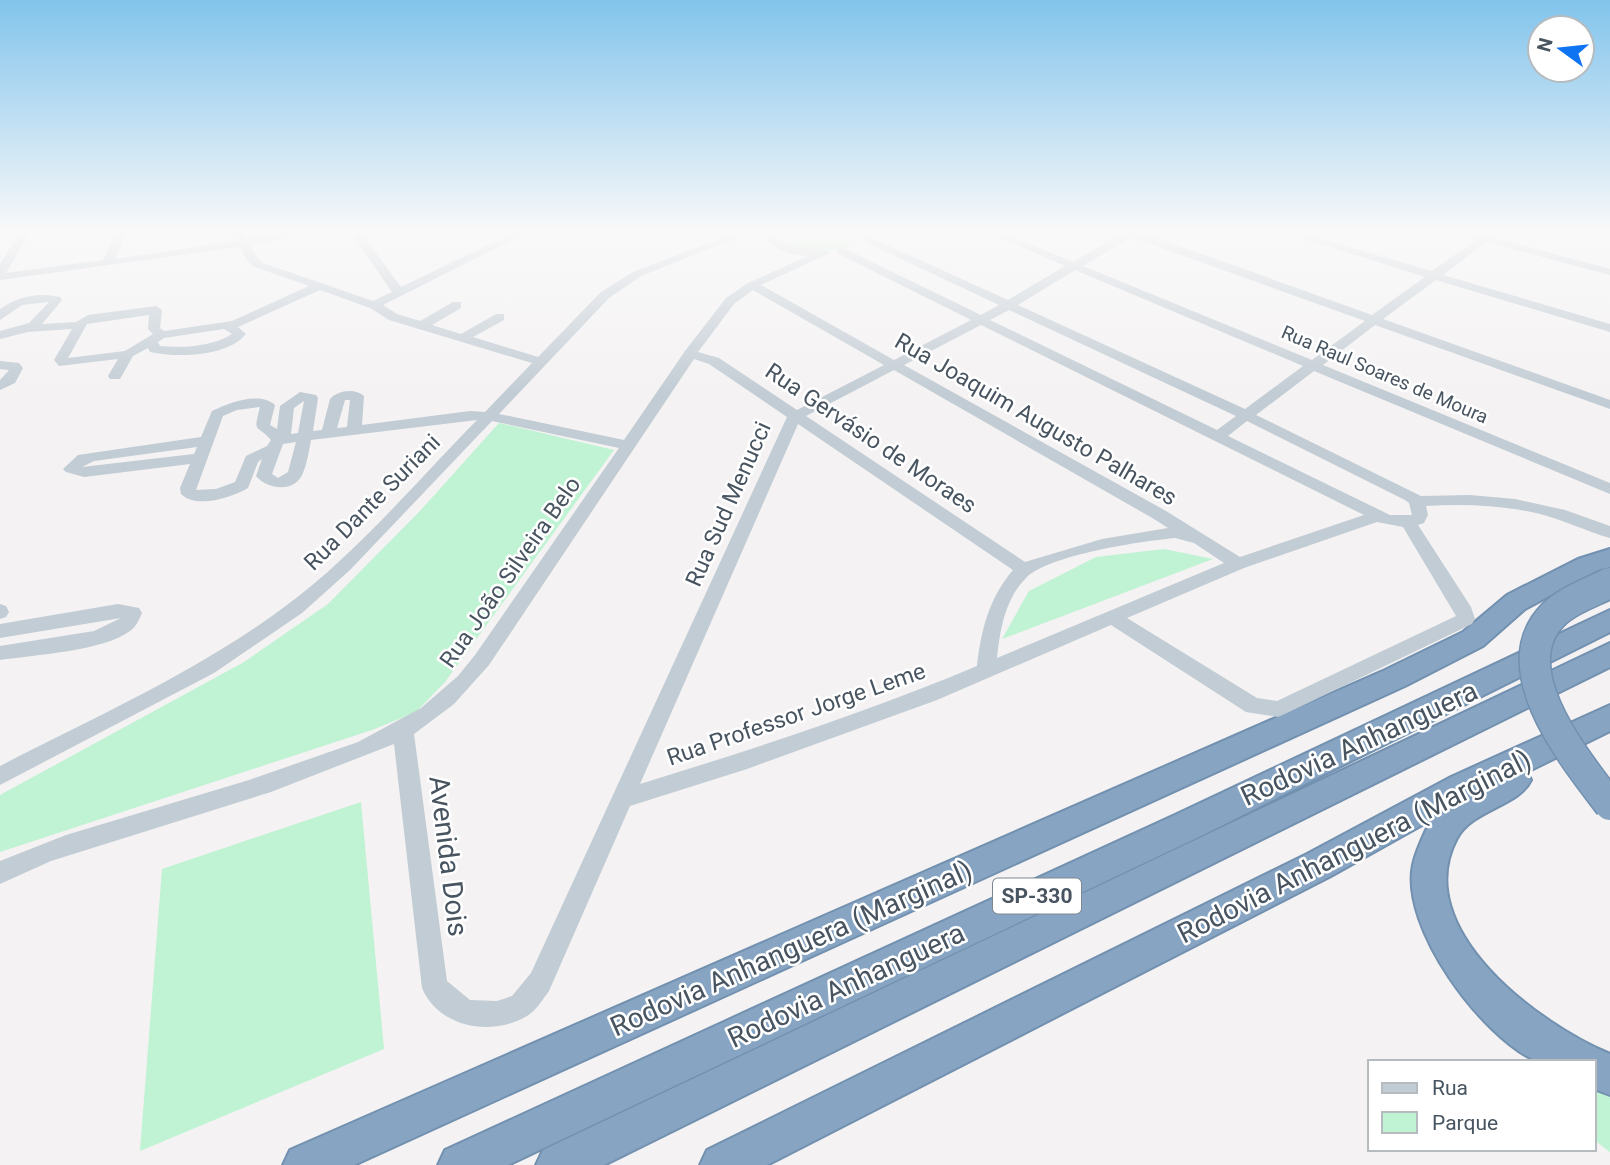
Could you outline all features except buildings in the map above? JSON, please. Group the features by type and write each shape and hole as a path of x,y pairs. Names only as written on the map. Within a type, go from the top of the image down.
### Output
{"highway":[{"name":"Rodovia Anhanguera (Marginal)","path":"306,1165 1395,678 1473,639 1516,602 1578,569 1610,558"},
{"path":"1610,583 1552,616 1534,642 1532,654 1538,689 1580,764 1610,804"},
{"name":"Rodovia Anhanguera","path":"460,1165 1189,825 1610,620"},
{"name":"Rodovia Anhanguera","path":"558,1165 1610,654"},
{"name":"Rodovia Anhanguera (Marginal)","path":"722,1165 1319,864 1461,787 1556,745 1610,717"},
{"path":"1556,745 1522,775 1459,812 1442,832 1433,853 1430,873 1432,901 1446,938 1483,992 1514,1023 1576,1060"}],"street":[{"path":"393,285 398,293"},
{"path":"374,305 414,285"},
{"name":"Rua Dante Suriani","path":"0,776 207,668 296,608 344,566 586,312 618,285"},
{"name":"Rua João Silveira Belo","path":"0,873 77,842 259,787 403,732 441,706 466,682 690,354 730,301 751,285"},
{"name":"Rua Joaquim Augusto Palhares","path":"753,285 1160,514 1186,532"},
{"path":"910,285 1387,520 1408,522 1418,519 1420,515 1417,501"},
{"path":"967,285 1245,415 1417,501 1514,501 1574,518 1610,532"},
{"name":"Rua Sud Menucci","path":"435,988 465,1013 497,1014 520,1006 540,982 794,417 1007,306 1041,285"},
{"name":"Rua Raul Soares de Moura","path":"1119,285 1610,489"},
{"path":"1281,285 1610,405"},
{"path":"1219,436 1421,285"},
{"path":"1468,285 1610,328"},
{"path":"155,335 226,325 320,286 374,305 393,317 541,362"},
{"path":"3,334 31,300"},
{"path":"0,316 9,306 31,300 56,300 30,329"},
{"path":"421,326 457,305"},
{"path":"3,334 156,310 155,349 165,351 232,342 240,334 226,325"},
{"path":"45,314 84,322"},
{"path":"115,376 128,354 155,335 193,318 253,316"},
{"path":"462,338 500,317"},
{"path":"84,322 62,357 64,363 128,354"},
{"name":"Rua Gervásio de Moraes","path":"690,354 714,361 1023,569"},
{"path":"0,365 14,366 0,386"},
{"path":"306,396 310,398 305,436 295,474 286,481 275,482 264,476 277,443 287,406 293,400 306,396"},
{"path":"329,432 337,399 342,396 356,396 354,429"},
{"path":"277,443 273,433 262,425 269,408 262,403 225,408 217,414 188,488 189,494 195,496 242,485 251,459 277,443 329,432 444,417 489,416 626,446"},
{"path":"200,458 84,472 71,469 83,458 206,441"},
{"name":"Rua Professor Jorge Leme","path":"620,800 747,760 986,671 1110,616 1238,564 1378,516"},
{"path":"1110,616 1253,706 1279,709 1466,619 1408,522"},
{"path":"986,671 991,626 1004,595 1023,569 1100,543 1186,532 1238,564"},
{"path":"0,631 118,611 133,613 130,621 119,629 97,636 0,653"},
{"name":"Avenida Dois","path":"403,732 435,988"}],"green space":[{"path":"499,423 614,450 445,682 416,712 372,730 0,852 0,795 244,662 328,604 420,511"},
{"path":"1164,549 1213,559 1002,639 1029,591 1096,557"},
{"path":"361,802 384,1049 140,1151 162,869"},
{"path":"1596,1082 1610,1087 1610,1152 1596,1142"}]}
